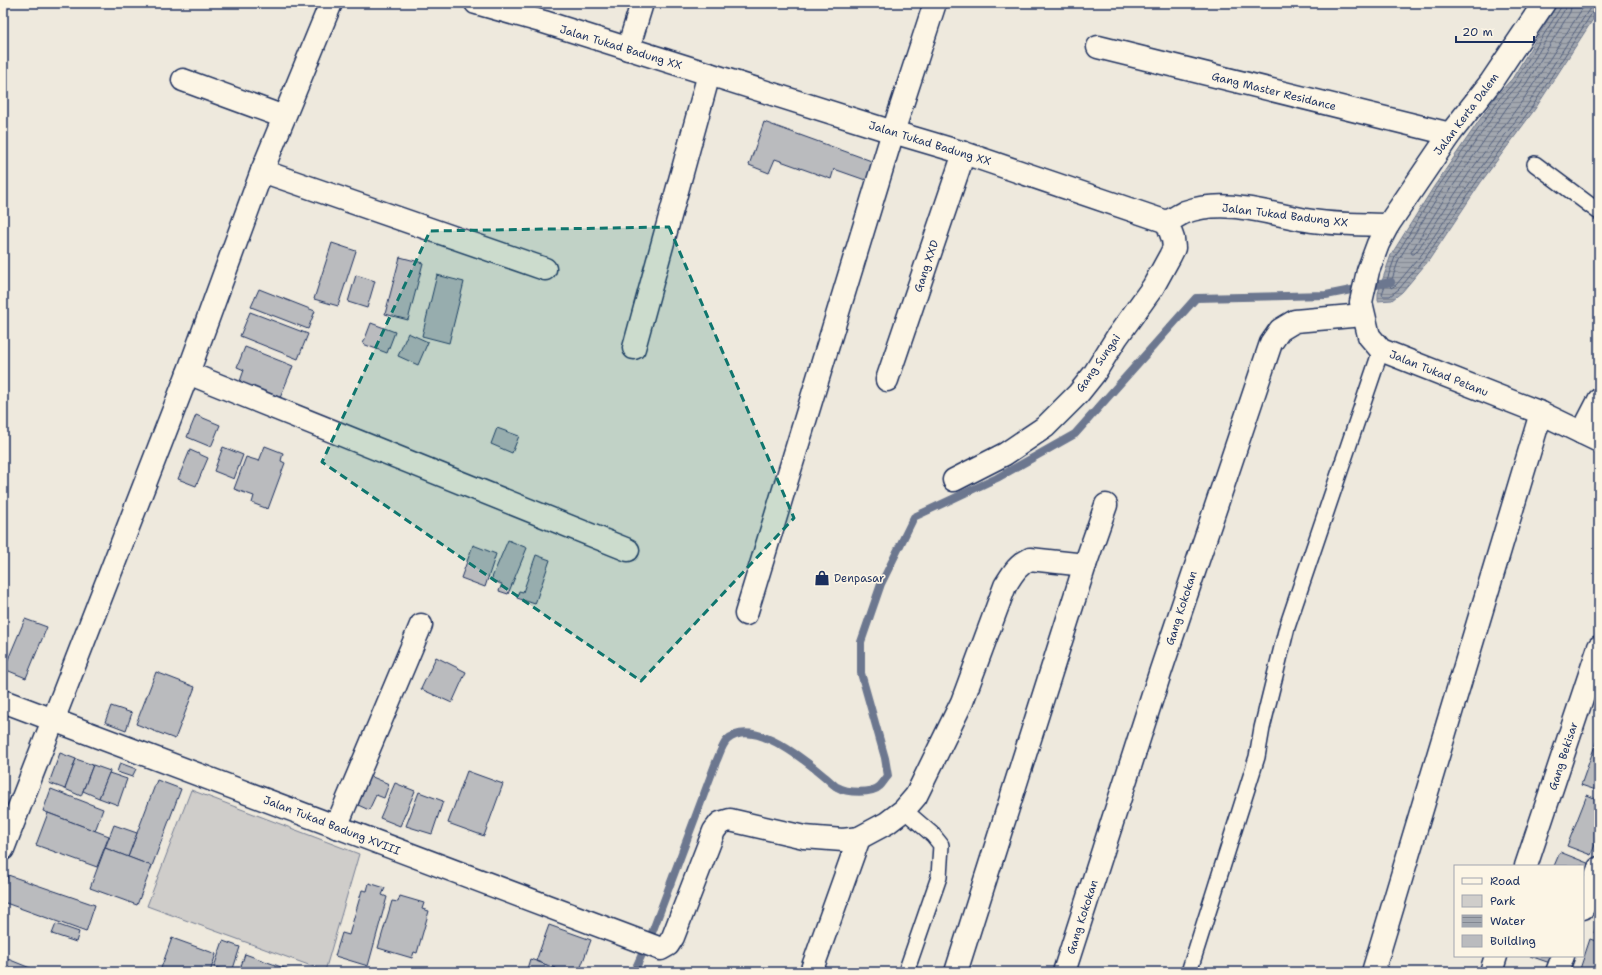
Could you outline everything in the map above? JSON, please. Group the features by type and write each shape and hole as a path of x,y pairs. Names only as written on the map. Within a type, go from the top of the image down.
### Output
{"street":[{"path":"3,849 188,373 262,171 331,3"},
{"path":"628,49 642,3"},
{"path":"746,614 893,132 935,3"},
{"name":"Jalan Kerta Dalem","path":"1388,225 1450,134 1491,82 1544,3"},
{"name":"Jalan Tukad Badung XX","path":"489,5 893,132 964,152 1167,222 1185,212 1212,206 1261,210 1307,220 1343,224 1388,225"},
{"name":"Gang Master Residance","path":"1098,47 1450,134"},
{"path":"634,348 709,74"},
{"path":"183,80 284,117"},
{"name":"Gang XXD","path":"888,380 964,152"},
{"path":"262,171 545,269"},
{"name":"Gang Sungai","path":"954,480 1005,454 1045,427 1078,394 1094,374 1117,337 1153,287 1170,256 1174,248 1173,239 1167,222"},
{"path":"1362,309 1368,271 1378,244 1388,225"},
{"name":"Jalan Tukad Petanu","path":"1362,309 1369,336 1380,350 1541,413 1591,437"},
{"name":"Gang Kokokan","path":"1064,972 1161,670 1271,343 1280,330 1295,321 1362,309"},
{"path":"188,373 628,550"},
{"path":"1591,437 1599,400"},
{"path":"1373,972 1541,413"},
{"path":"956,972 1085,565 1106,504"},
{"path":"811,972 859,838 887,823 904,810 916,796 962,702 1005,586 1015,570 1022,563 1030,559 1085,565"},
{"path":"336,827 421,625"},
{"name":"Gang Bekisar","path":"1526,865 1599,647"},
{"name":"Jalan Tukad Badung XVIII","path":"3,700 661,949 668,945 673,937 714,831 720,823 730,820 804,837 843,840 859,838"},
{"path":"1584,906 1599,868"},
{"path":"1491,972 1496,957"},
{"path":"1557,972 1564,957"}],"lane":[{"path":"1535,164 1599,212"},
{"path":"1189,972 1257,757 1262,728 1287,627 1380,350"},
{"path":"904,810 933,835 941,845 939,877 906,972"}],"highlighted area":[{"path":"669,227 794,518 641,681 322,462 430,231"}],"green space":[{"path":"191,790 359,854 325,971 147,906"}],"water":[{"path":"1558,3 1599,3 1599,10 1535,109 1481,182 1429,260 1402,292 1392,300 1378,301 1378,293 1391,255 1433,188 1496,96 1512,79"}],"building":[{"path":"764,122 877,163 871,182 834,169 831,179 775,159 769,173 749,165"},
{"path":"332,243 356,251 338,306 314,299"},
{"path":"400,257 423,263 408,320 385,314"},
{"path":"356,275 375,281 367,308 348,302"},
{"path":"437,275 464,282 449,343 422,336"},
{"path":"259,289 315,311 308,329 251,307"},
{"path":"250,312 308,334 298,359 240,336"},
{"path":"371,323 395,332 387,353 363,344"},
{"path":"408,333 428,342 418,365 398,356"},
{"path":"245,347 293,366 278,403 238,387 244,370 237,367"},
{"path":"196,415 220,425 211,447 187,437"},
{"path":"497,428 519,436 512,453 491,444"},
{"path":"265,446 283,453 281,461 285,463 268,509 252,503 254,496 234,489 246,457 259,461"},
{"path":"223,447 243,455 234,479 214,471"},
{"path":"190,450 208,458 196,486 178,479"},
{"path":"508,540 527,548 508,594 499,591 502,584 491,580"},
{"path":"473,545 496,554 485,587 461,578"},
{"path":"536,555 550,560 535,604 517,598 519,591 523,592"},
{"path":"25,619 47,627 26,678 4,669"},
{"path":"436,657 466,672 452,703 421,689"},
{"path":"156,672 195,687 175,739 136,724"},
{"path":"111,706 132,713 126,730 105,722"},
{"path":"1599,734 1599,791 1581,785"},
{"path":"60,753 76,759 65,789 49,783"},
{"path":"76,759 93,765 81,796 65,789"},
{"path":"120,763 136,769 132,777 117,772"},
{"path":"93,765 110,771 99,798 83,791"},
{"path":"467,771 503,784 484,836 448,823"},
{"path":"109,773 127,779 118,805 99,798"},
{"path":"370,776 389,784 384,798 376,795 369,810 358,805"},
{"path":"157,780 181,789 152,866 128,857"},
{"path":"395,783 415,791 400,826 380,818"},
{"path":"51,789 103,809 95,831 43,811"},
{"path":"419,792 443,801 432,834 406,826"},
{"path":"1587,795 1599,800 1599,834 1591,855 1567,846"},
{"path":"48,813 109,836 97,867 36,845"},
{"path":"114,825 137,833 128,857 105,848"},
{"path":"105,848 152,866 137,905 90,888"},
{"path":"1560,852 1590,864 1584,878 1584,865 1554,865"},
{"path":"8,875 95,905 86,932 3,902 3,890"},
{"path":"369,883 385,888 382,895 387,897 368,966 335,956 342,933 349,935 362,890 367,891"},
{"path":"400,896 424,903 422,909 429,911 417,953 414,952 412,958 378,948 392,901 398,902"},
{"path":"1599,916 1599,934 1594,933"},
{"path":"56,924 79,932 76,942 52,934"},
{"path":"549,925 591,940 579,972 565,972 536,961"},
{"path":"172,938 216,954 210,972 160,971"},
{"path":"1590,939 1599,942 1599,972 1588,972 1580,969"},
{"path":"223,941 240,947 232,972 214,967"},
{"path":"245,954 295,972 239,972"},
{"path":"3,957 40,972 3,972"},
{"path":"1533,957 1556,957 1553,964"},
{"path":"530,959 536,961 565,972 526,972"}],"waterway":[{"path":"634,972 653,930 716,762 727,740 738,734 750,734 764,737 792,752 841,789 859,792 876,789 888,776 885,758 861,673 861,642 881,584 914,517 997,478 1075,434 1196,298 1326,295 1391,282"}],"place":[{"name":"Denpasar","path":"822,578"}]}
